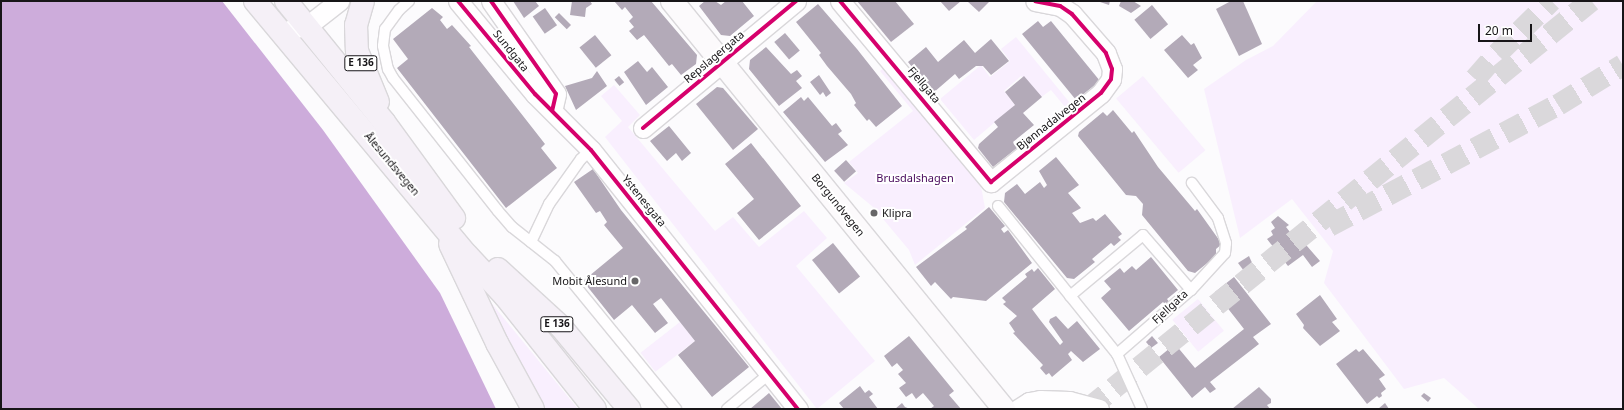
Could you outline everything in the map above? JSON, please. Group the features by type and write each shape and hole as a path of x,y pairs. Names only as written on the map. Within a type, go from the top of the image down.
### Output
{"highway":[{"name":"Ålesundsvegen","path":"255,1 442,224 505,296 595,409"},
{"name":"E 136","path":"363,1 356,25 357,51 384,122"},
{"name":"Ålesundsvegen","path":"291,3 307,26 384,122 476,249 505,296"},
{"name":"E 136","path":"442,224 460,268 533,409"},
{"name":"E 136","path":"476,249 561,327 629,409"}],"main road":[{"name":"Borgundvegen","path":"672,1 1004,409"}],"street":[{"path":"280,31 307,26 339,1"},
{"name":"Sundgata","path":"458,1 552,111"},
{"path":"491,1 556,94 552,111"},
{"name":"Repslagergata","path":"644,128 722,61 796,1"},
{"name":"Fjellgata","path":"840,1 991,182"},
{"name":"Bjønnadalvegen","path":"991,182 1101,93 1110,79 1112,69 1106,52 1072,14 1060,6 1035,1"},
{"name":"Ålesundsvegen","path":"280,31 291,3"},
{"name":"Ystenesgata","path":"552,111 591,150 798,409"},
{"path":"1018,409 1029,402 1040,400 1069,401 1099,409"}],"lane":[{"path":"409,1 399,10 385,29 383,46 388,69 498,211 512,227 555,261 676,409"},
{"path":"531,242 549,204 582,158 591,150"},
{"path":"1191,290 1219,261 1226,247 1218,218 1192,183"},
{"path":"998,206 1117,354 1142,409"},
{"name":"Fjellgata","path":"1070,296 1143,235 1191,290 1117,354"},
{"path":"727,409 770,373"}],"green space":[{"path":"1317,1 1623,1 1623,409 1479,409 1444,378 1404,389 1324,283 1333,251 1292,199 1240,238 1204,89 1246,60 1273,46"},
{"path":"1016,37 1070,103 1065,107 1051,90 1040,98 1021,76 1004,91 1015,105 974,140 940,99 981,65 990,77 1010,61 1001,49"},
{"name":"Brusdalshagen","path":"888,65 979,175 985,208 915,265 909,250 873,207 844,183 858,173 849,162 913,111 880,71"},
{"path":"1143,76 1205,150 1179,173 1116,98"},
{"path":"614,85 640,115 628,127 715,231 733,217 759,247 804,211 827,238 796,266 875,361 817,409 605,137 622,121 601,96"},
{"path":"485,295 578,409 544,409 530,388"},
{"path":"1198,299 1224,331 1198,352 1172,320"},
{"path":"680,322 695,341 655,372 641,353"}],"shaded area":[{"path":"1,1 222,1 323,130 440,293 496,409 1,409"}],"building":[{"path":"513,1 535,1 539,6 524,18"},
{"path":"572,1 590,1 592,4 586,8 585,17 570,15"},
{"path":"614,1 651,1 697,55 696,64 681,75 672,64 669,66 644,35 637,40 629,31 634,27 629,21 633,17 625,7 622,10"},
{"path":"705,1 715,1 721,5 726,1 742,1 754,16 730,36 721,35 699,6"},
{"path":"857,1 895,1 914,24 891,42"},
{"path":"940,1 961,1 949,11"},
{"path":"967,1 990,1 979,12"},
{"path":"1097,1 1110,1 1109,5"},
{"path":"1121,1 1133,1 1141,6 1131,13 1119,6"},
{"path":"1231,1 1243,1 1262,44 1239,56 1216,9"},
{"path":"818,4 857,49 902,106 876,127 869,119 867,121 854,105 856,103 851,94 827,66 819,55 821,53 796,22"},
{"path":"1152,5 1168,24 1150,39 1134,20"},
{"path":"432,8 443,17 440,20 447,29 452,25 471,46 469,47 545,144 541,148 557,168 506,208 397,68 408,59 393,39"},
{"path":"545,8 557,25 545,34 533,17"},
{"path":"559,13 571,25 567,29 555,17"},
{"path":"1038,21 1043,27 1051,21 1100,81 1076,100 1022,34"},
{"path":"785,33 800,51 789,60 774,42"},
{"path":"595,35 611,55 596,68 579,48"},
{"path":"1182,35 1191,45 1194,43 1202,58 1193,65 1198,70 1188,78 1164,50"},
{"path":"991,39 1009,61 991,75 983,66 976,66 959,79 955,74 933,93 908,62 926,47 938,62 964,40 975,53"},
{"path":"766,47 791,74 797,70 802,76 796,81 802,88 779,106 749,69 750,60"},
{"path":"638,61 647,72 652,67 668,87 646,105 624,72"},
{"path":"597,71 607,86 576,110 565,86 592,78"},
{"path":"819,75 831,93 826,97 823,92 820,95 810,82"},
{"path":"619,76 624,82 620,86 614,80"},
{"path":"1024,76 1042,97 1023,113 1034,125 1013,142 1017,148 993,167 978,148 979,144 998,127 994,122 1015,105 1005,92"},
{"path":"717,87 723,88 758,129 733,150 696,104"},
{"path":"801,97 804,101 808,97 832,126 836,123 842,131 838,134 848,145 825,162 783,112"},
{"path":"1113,110 1132,133 1134,131 1158,167 1195,211 1197,209 1222,244 1216,249 1216,256 1195,273 1188,271 1142,215 1143,204 1136,196 1126,195 1078,136 1079,132 1103,112 1107,116"},
{"path":"669,126 691,153 682,161 676,153 667,161 650,141"},
{"path":"751,143 801,206 759,240 737,213 754,199 725,164"},
{"path":"1056,157 1079,185 1068,193 1081,208 1072,213 1080,223 1093,218 1096,221 1105,214 1122,234 1118,237 1121,240 1114,246 1111,243 1092,259 1095,262 1074,279 1067,278 1004,202 1005,193 1017,184 1025,194 1040,182 1044,188 1047,185 1039,171"},
{"path":"846,160 856,171 844,182 834,171"},
{"path":"593,169 621,210 749,367 712,397 678,355 695,341 661,298 653,304 668,323 655,333 632,305 614,320 583,281 623,248 604,225 607,222 600,211 596,213 574,182"},
{"path":"989,207 1005,226 1001,229 1004,233 1008,230 1032,263 986,301 953,297 951,299 935,282 931,286 916,267 967,229 965,227"},
{"path":"1278,216 1289,225 1286,227 1297,241 1300,238 1320,261 1312,267 1303,255 1288,266 1267,239 1273,235 1271,231 1275,228 1271,222"},
{"path":"833,243 860,276 839,293 812,260"},
{"path":"1249,256 1257,274 1250,279 1238,263"},
{"path":"1151,257 1178,290 1167,299 1170,303 1167,306 1163,302 1129,331 1101,298 1111,289 1104,281 1120,268 1124,273 1132,266 1136,270"},
{"path":"1038,268 1055,289 1032,309 1041,321 1060,345 1063,342 1049,322 1050,319 1056,316 1068,329 1077,321 1100,349 1083,362 1071,351 1068,354 1072,360 1052,377 1049,373 1046,375 1040,368 1043,365 1013,333 1015,332 1009,323 1017,316 1003,304 1006,302 1002,298 1027,277 1025,274 1032,269 1034,272"},
{"path":"1234,277 1271,324 1253,337 1259,344 1210,382 1216,389 1210,393 1205,387 1192,398 1159,357 1175,344 1195,368 1244,329 1215,292"},
{"path":"1320,295 1337,319 1332,322 1340,331 1320,346 1303,328 1304,325 1296,314"},
{"path":"909,336 954,391 949,395 961,409 930,409 934,406 923,393 916,399 912,393 906,397 899,388 906,383 898,374 903,370 897,363 892,367 884,356"},
{"path":"1152,336 1158,343 1151,348 1146,342"},
{"path":"1356,349 1359,352 1363,349 1385,375 1379,379 1386,389 1381,393 1382,396 1379,398 1377,396 1367,404 1336,364"},
{"path":"860,386 865,393 869,390 873,394 869,397 878,409 844,409 839,403"},
{"path":"1259,387 1271,399 1271,403 1267,405 1270,409 1232,409"},
{"path":"769,393 782,409 750,409"},
{"path":"1424,393 1431,398 1428,402 1421,396"},
{"path":"902,403 905,407 910,409 895,409"},
{"path":"1385,403 1389,409 1378,409"}],"tunnel":[{"path":"1475,79 1497,54 1551,1"},
{"path":"1088,409 1591,1"},
{"path":"1329,226 1558,105 1623,65"}],"cycle path":[{"path":"458,1 535,94 591,150 798,409"},
{"path":"491,1 556,94 552,111"},
{"path":"643,128 796,1"},
{"path":"840,1 991,182 1101,93 1111,79 1112,69 1106,53 1072,14 1060,6 1035,1"}],"place":[{"name":"Klipra","path":"874,213"},
{"name":"Mobit Ålesund","path":"635,281"}]}
